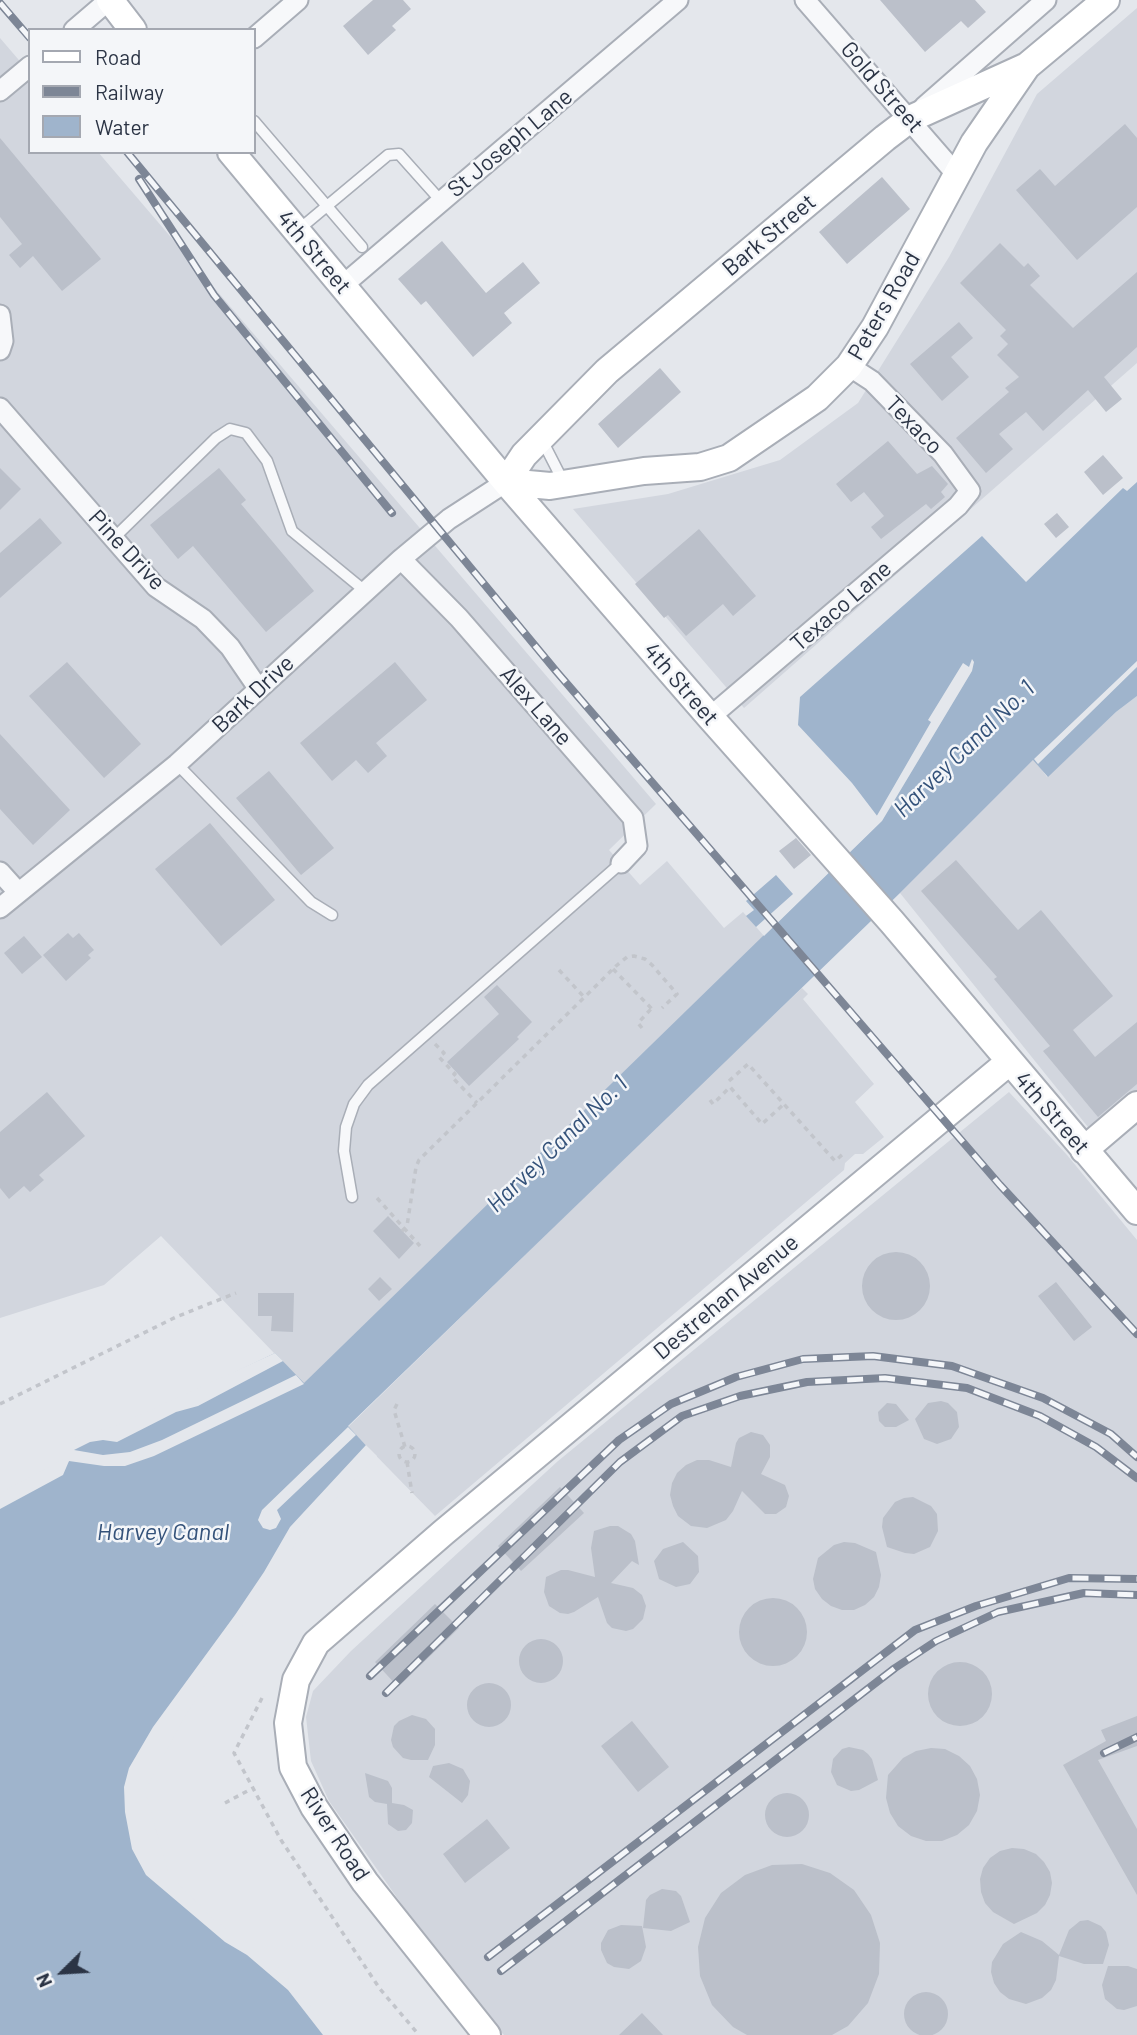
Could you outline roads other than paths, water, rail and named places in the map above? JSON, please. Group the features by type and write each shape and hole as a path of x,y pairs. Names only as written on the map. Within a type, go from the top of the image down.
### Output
{"main road":[{"path":"110,0 131,28"},
{"name":"Peters Road","path":"910,119 1027,66 1106,0"},
{"name":"Peters Road","path":"506,482 550,486 644,471 700,467 729,458 817,398 849,366 875,327 974,143 1027,66"},
{"name":"Bark Street","path":"506,482 524,455 607,371 910,119"},
{"name":"4th Street","path":"233,154 506,482 892,922 1137,1211"},
{"name":"Destrehan Avenue","path":"444,1532 1009,1062"},
{"path":"1084,1150 1137,1105"},
{"name":"River Road","path":"444,1532 316,1643 296,1680 288,1723 293,1766 314,1807 365,1882 487,2035"}],"street":[{"path":"76,28 110,0"},
{"path":"256,36 298,0"},
{"name":"St Joseph Lane","path":"342,286 678,0"},
{"name":"Gold Street","path":"806,0 957,175"},
{"name":"Bark Street","path":"910,119 1046,0"},
{"path":"0,91 28,68"},
{"path":"0,315 3,341 0,350"},
{"name":"Texaco","path":"849,366 872,381 943,454 971,491"},
{"name":"Pine Drive","path":"0,408 156,587 203,619 230,648 258,688"},
{"name":"Bark Drive","path":"0,908 177,764 401,559 449,519 506,482"},
{"name":"Texaco Lane","path":"710,717 958,506 971,491"},
{"name":"Alex Lane","path":"401,559 459,618 633,818 637,846 621,863"},
{"path":"0,872 18,892"}],"lane":[{"path":"256,123 362,247"},
{"path":"296,231 388,155 399,154 441,201"},
{"path":"114,538 216,438 230,429 246,433 267,461 292,531 365,592"},
{"path":"541,438 565,484"},
{"path":"177,764 311,902 332,915"},
{"path":"352,1196 344,1151 346,1127 354,1104 368,1085 621,863"}],"water":[{"name":"Harvey Canal","path":"1137,482 1137,696 1116,712 1048,777 1033,760 900,893 348,1426 374,1454 299,1533 179,1720 141,1790 165,1875 211,1922 274,1967 330,2035 0,2035 0,1497 69,1461 78,1439 114,1430 275,1353 304,1383 881,821 852,783 798,725 800,697 982,536 1026,582 1123,488 1127,491"},
{"path":"776,875 793,894 756,927 746,916 754,910 746,901"}],"railway":[{"path":"0,3 28,36"},
{"path":"129,154 556,671 1000,1185 1137,1334"},
{"path":"139,179 214,295 392,513"},
{"path":"370,1676 619,1440 671,1404 736,1377 803,1359 873,1356 952,1366 1043,1398 1111,1434 1137,1457"},
{"path":"386,1693 620,1462 682,1416 740,1396 807,1382 885,1378 967,1388 1040,1416 1096,1447 1137,1478"},
{"path":"488,1957 915,1630 976,1606 1069,1578 1137,1579"},
{"path":"501,1971 895,1668 936,1641 998,1612 1084,1593 1137,1595"},
{"path":"1104,1753 1137,1737"}],"water label":[{"name":"Harvey Canal No. 1","path":"964,749"},
{"name":"Harvey Canal No. 1","path":"557,1144"}]}
